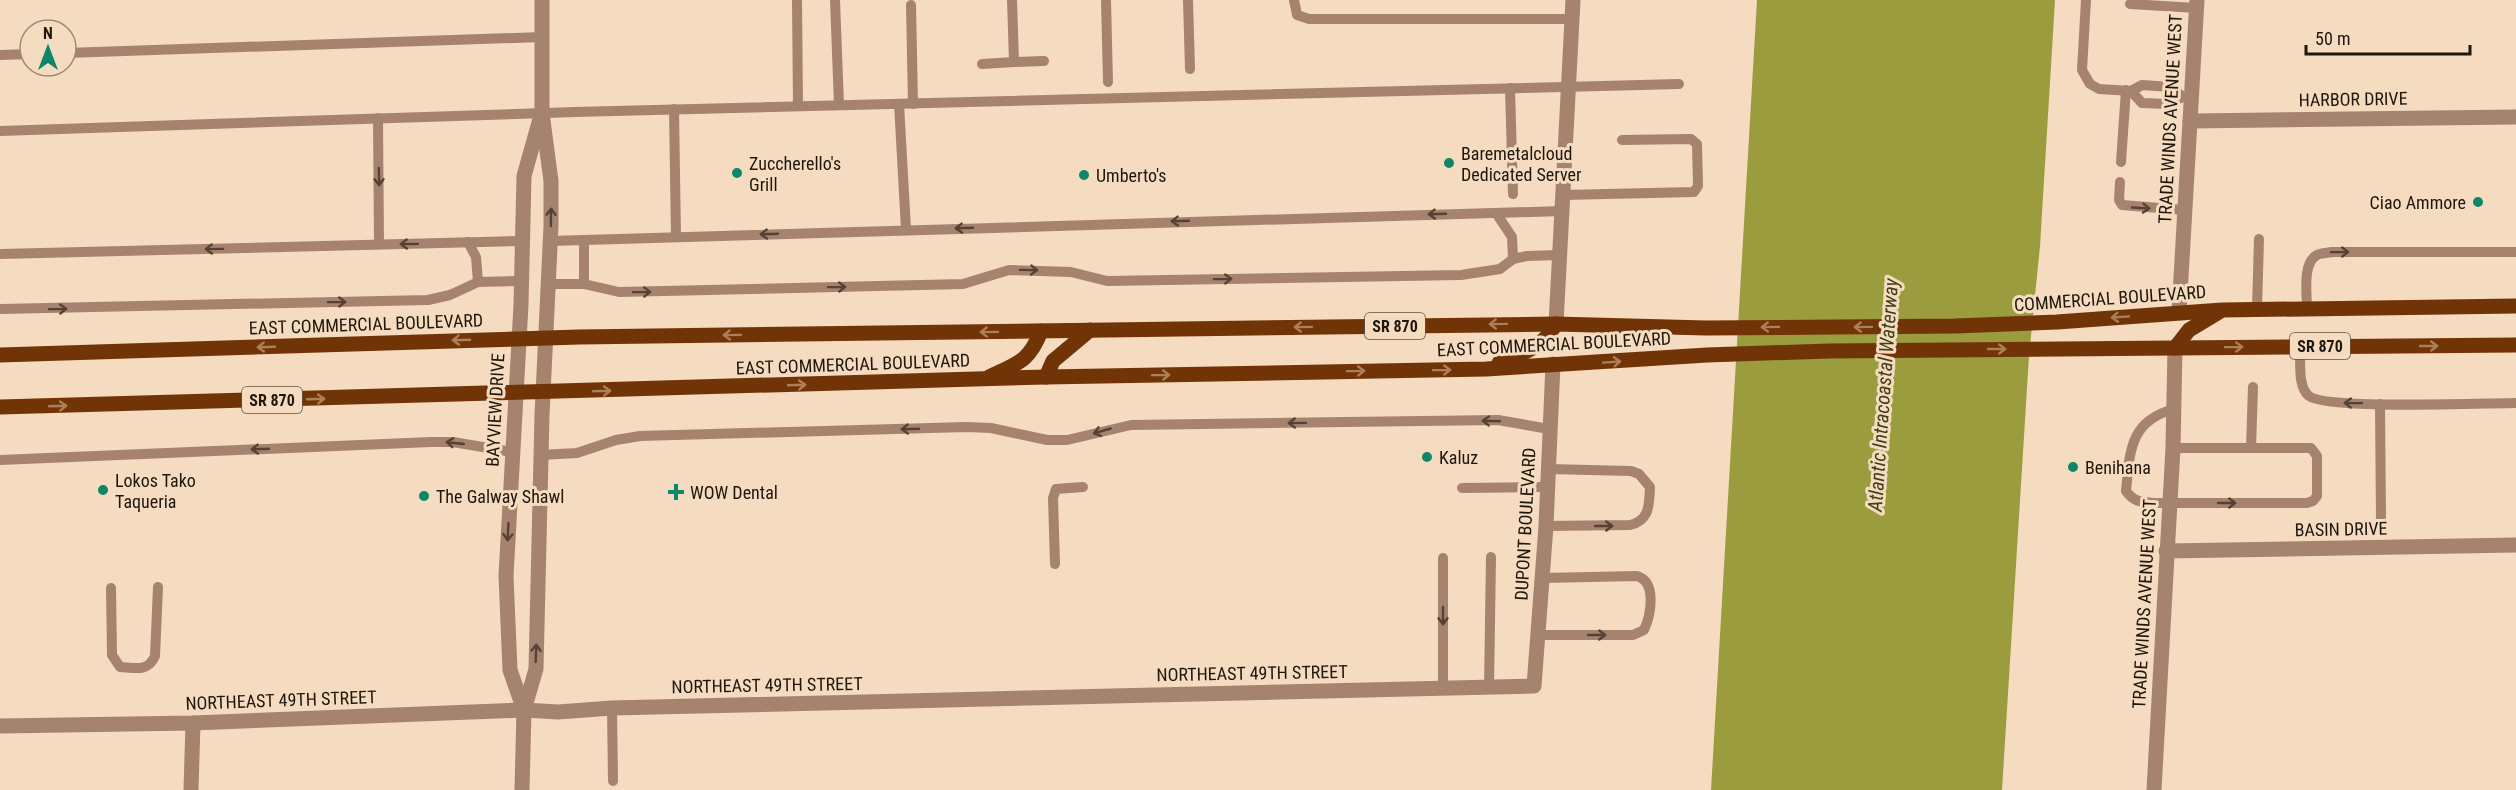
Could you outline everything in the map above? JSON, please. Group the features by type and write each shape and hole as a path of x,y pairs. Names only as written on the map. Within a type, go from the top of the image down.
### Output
{"main road":[{"name":"COMMERCIAL BOULEVARD","path":"1706,328 1955,326 2057,322 2222,310 2516,306"},
{"path":"2175,348 2189,330 2222,310"},
{"name":"EAST COMMERCIAL BOULEVARD","path":"0,356 546,338 1556,324 1706,328"},
{"path":"1486,369 1529,351 1547,339 1556,324"},
{"path":"1046,377 1053,362 1090,330"},
{"path":"984,379 1020,362 1034,349 1041,331"},
{"name":"SR 870","path":"2175,348 2516,345"},
{"name":"EAST COMMERCIAL BOULEVARD","path":"0,408 1046,377 1486,369 1707,355 1928,349 2175,348"}],"street":[{"name":"BAYVIEW DRIVE","path":"522,790 524,710 536,669 543,393 550,241 551,181 542,113 542,0"},
{"path":"1556,324 1573,0"},
{"name":"TRADE WINDS AVENUE WEST","path":"2179,312 2190,121 2187,97 2197,4"},
{"name":"BAYVIEW DRIVE","path":"524,710 510,669 506,576 522,281 524,176 542,113"},
{"name":"HARBOR DRIVE","path":"2190,121 2516,117"},
{"name":"TRADE WINDS AVENUE WEST","path":"2154,790 2168,502 2173,448 2175,348"},
{"name":"DUPONT BOULEVARD","path":"1534,686 1546,526 1553,364"},
{"name":"BASIN DRIVE","path":"2166,551 2516,545"},
{"name":"NORTHEAST 49TH STREET","path":"0,726 192,723 524,710 558,712 612,708 1534,686"},
{"path":"190,790 192,723"}],"lane":[{"path":"797,0 798,106"},
{"path":"835,0 839,105"},
{"path":"1012,0 1014,62"},
{"path":"1106,0 1108,82"},
{"path":"1188,0 1190,69"},
{"path":"1294,0 1297,15 1309,19 1572,19"},
{"path":"2086,0 2082,70 2090,84 2099,89 2128,91 2142,85 2171,87 2187,97"},
{"path":"2130,3 2197,4"},
{"path":"911,5 914,104"},
{"path":"78,53 542,37"},
{"path":"0,55 18,54"},
{"path":"982,64 1044,61"},
{"path":"0,131 674,109 1679,84"},
{"path":"1510,88 1513,195"},
{"path":"2128,91 2142,103 2168,104 2187,97"},
{"path":"2121,162 2128,91"},
{"path":"899,104 906,229"},
{"path":"674,109 676,237"},
{"path":"378,118 379,244"},
{"path":"1563,195 1694,192 1698,186 1697,144 1691,139 1622,140"},
{"path":"2120,182 2119,200 2122,205 2184,210"},
{"path":"550,241 1563,211"},
{"path":"1496,213 1512,237 1513,259"},
{"path":"2257,309 2259,239"},
{"path":"584,240 584,284"},
{"path":"0,254 523,241"},
{"path":"468,242 476,257 478,282"},
{"path":"2307,308 2307,274 2310,262 2316,256 2332,252 2516,252"},
{"path":"548,284 584,284 619,292 963,284 1009,270 1071,272 1107,281 1461,274 1500,269 1513,259 1527,256 1560,255"},
{"path":"0,309 428,300 450,295 478,282 522,281"},
{"path":"2300,346 2302,379 2307,395 2333,403 2516,403"},
{"path":"2251,448 2253,387"},
{"path":"2380,404 2381,520"},
{"path":"2173,448 2311,448 2317,456 2317,496 2313,501 2139,502 2132,499 2126,491 2131,447 2138,432 2157,413 2174,409"},
{"path":"541,455 577,453 616,440 640,436 966,427 991,428 1047,440 1067,440 1131,425 1498,420 1549,429"},
{"path":"0,460 431,442 453,442 512,452"},
{"path":"1546,526 1639,523 1644,519 1649,508 1650,487 1639,474 1631,471 1548,470"},
{"path":"1055,564 1053,498 1056,489 1083,487"},
{"path":"1462,488 1548,487"},
{"path":"1489,687 1491,557"},
{"path":"1443,558 1443,688"},
{"path":"1538,635 1633,635 1644,630 1649,611 1649,585 1644,578 1637,576 1542,578"},
{"path":"111,588 112,655 115,662 120,667 146,668 152,664 155,656 158,587"},
{"path":"612,708 613,781"}],"water":[{"name":"Atlantic Intracoastal Waterway","path":"1757,0 2055,0 2040,246 2029,356 2002,790 1711,790"}],"place":[{"name":"Baremetalcloud Dedicated Server","path":"1449,163"},
{"name":"Zuccherello's Grill","path":"737,173"},
{"name":"Umberto's","path":"1084,175"},
{"name":"Ciao Ammore","path":"2478,202"},
{"name":"Kaluz","path":"1427,457"},
{"name":"Benihana","path":"2073,467"},
{"name":"Lokos Tako Taqueria","path":"103,490"},
{"name":"WOW Dental","path":"676,492"},
{"name":"The Galway Shawl","path":"424,496"}]}
